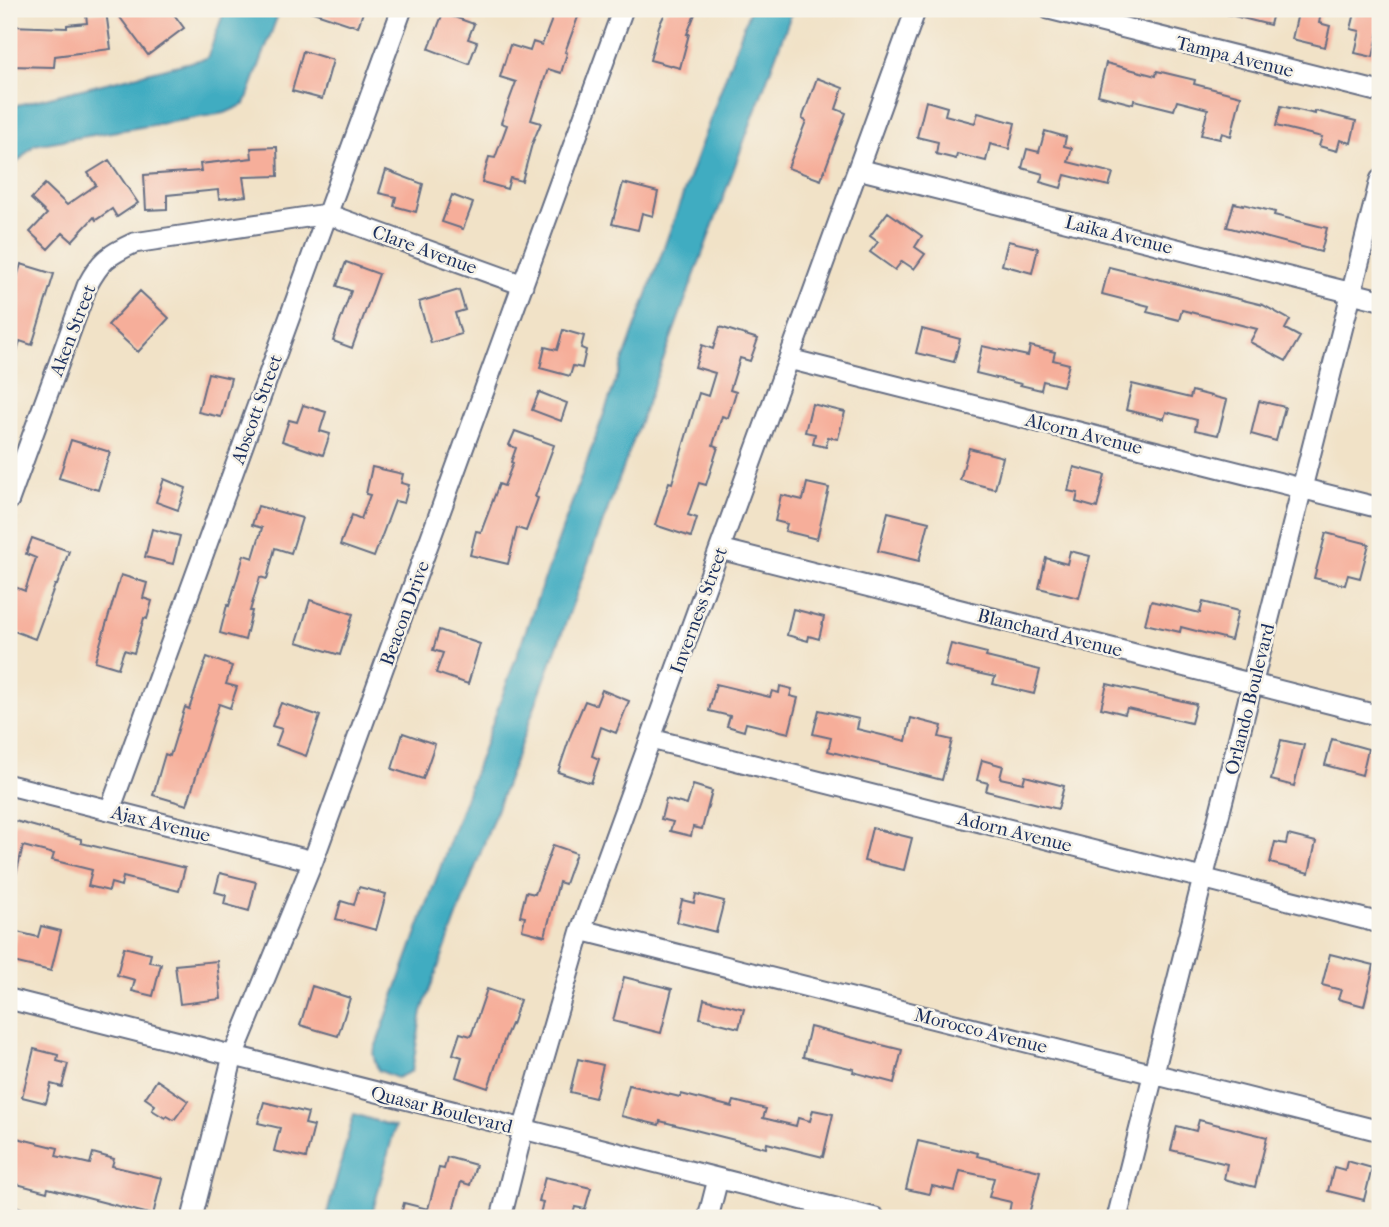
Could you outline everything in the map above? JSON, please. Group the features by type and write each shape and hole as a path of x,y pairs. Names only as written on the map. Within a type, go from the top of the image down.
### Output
{"street":[{"name":"Abscott Street","path":"110,810 401,9"},
{"name":"Beacon Drive","path":"192,1218 233,1056 313,861 623,9"},
{"name":"Inverness Street","path":"500,1218 581,930 916,9"},
{"name":"Tampa Avenue","path":"1049,9 1380,92"},
{"name":"Laika Avenue","path":"858,169 1380,300"},
{"name":"Orlando Boulevard","path":"1117,1218 1380,180"},
{"name":"Clare Avenue","path":"327,214 523,285"},
{"name":"Aken Street","path":"9,500 86,286 96,268 113,253 134,243 327,214"},
{"name":"Alcorn Avenue","path":"789,359 1380,508"},
{"name":"Blanchard Avenue","path":"720,549 1380,716"},
{"name":"Adorn Avenue","path":"651,739 1380,923"},
{"name":"Ajax Avenue","path":"9,785 313,861"},
{"name":"Morocco Avenue","path":"581,930 1380,1131"},
{"name":"Quasar Boulevard","path":"9,999 875,1218"},
{"path":"708,1218 718,1179"},
{"path":"9,1216 18,1218"}],"water":[{"path":"225,9 280,9 245,104 225,113 34,145 9,171 9,107 207,58"},
{"path":"750,9 793,9 422,1011 412,1071 397,1078 378,1070 373,1054"},
{"path":"354,1114 395,1127 371,1218 326,1218"}],"building":[{"path":"129,9 138,9 143,15 151,9 170,9 184,28 148,55 119,16"},
{"path":"310,9 364,9 358,27"},
{"path":"556,9 581,9 565,52 567,53 561,73 548,69 531,120 541,123 522,181 510,178 507,189 482,182 489,157 495,158 507,125 501,123 516,82 500,77 510,45 530,51 533,42 542,45"},
{"path":"667,9 697,9 687,34 680,68 650,60 659,26"},
{"path":"1223,9 1274,9 1270,25 1222,13"},
{"path":"1299,9 1321,13 1319,23 1330,26 1325,47 1292,39"},
{"path":"1356,9 1380,13 1380,27 1373,57 1355,53 1360,31 1351,29"},
{"path":"106,11 111,49 55,56 54,67 9,66 10,26 67,28 67,25 87,23 86,14"},
{"path":"443,13 474,24 468,39 477,42 469,64 429,49"},
{"path":"303,51 333,60 322,99 292,91"},
{"path":"1106,63 1156,76 1157,71 1195,80 1194,84 1241,96 1231,136 1222,133 1220,139 1201,135 1208,109 1177,101 1174,110 1098,95"},
{"path":"817,78 843,88 836,109 846,113 821,180 788,168 806,121 802,119"},
{"path":"926,101 947,107 945,115 975,123 978,113 1015,123 1009,149 990,144 986,161 957,154 956,159 936,154 938,142 917,137"},
{"path":"1281,106 1356,121 1351,143 1340,140 1337,151 1319,146 1322,137 1276,126"},
{"path":"1045,131 1066,137 1064,146 1072,148 1068,162 1113,173 1109,186 1065,175 1061,188 1040,182 1043,174 1022,168 1027,149 1039,152"},
{"path":"277,147 278,176 243,177 246,196 219,199 218,190 167,195 167,209 146,210 144,175 201,171 200,164 252,158 251,148"},
{"path":"109,160 138,203 117,217 112,209 96,220 94,217 72,241 63,233 48,249 30,232 47,214 31,199 45,184 67,205 96,185 88,173"},
{"path":"386,170 423,184 416,212 394,206 396,197 379,193"},
{"path":"623,183 658,192 653,216 642,213 638,230 612,224"},
{"path":"452,195 473,203 463,229 442,222"},
{"path":"1234,203 1327,228 1321,252 1227,227"},
{"path":"888,212 922,236 915,247 925,254 914,269 902,261 895,270 870,252 878,242 870,236"},
{"path":"1008,241 1038,248 1032,273 1002,265"},
{"path":"346,262 379,274 352,348 333,341 351,291 337,286"},
{"path":"21,264 54,274 32,345 20,341 12,368 9,367 9,304"},
{"path":"1109,267 1263,305 1290,320 1285,329 1300,337 1286,361 1250,342 1257,329 1182,310 1179,320 1147,312 1149,306 1102,294"},
{"path":"459,290 465,310 455,313 461,334 431,343 419,302"},
{"path":"140,291 169,318 138,352 108,325"},
{"path":"720,327 758,339 750,361 740,358 730,390 736,392 728,418 722,416 713,445 718,447 706,485 699,483 688,515 697,518 691,537 655,525 669,482 672,483 699,393 708,396 715,373 695,367 702,345 713,349"},
{"path":"922,329 960,339 954,362 916,353"},
{"path":"563,330 584,336 581,348 586,350 582,368 573,366 570,376 540,368 545,347 557,350"},
{"path":"982,346 1028,356 1030,346 1055,352 1053,360 1069,364 1063,386 1043,381 1041,390 976,373"},
{"path":"208,373 231,378 221,417 198,412"},
{"path":"1132,384 1190,398 1192,391 1227,400 1218,435 1195,430 1197,420 1166,412 1164,419 1126,410"},
{"path":"539,392 567,403 561,421 532,410"},
{"path":"1259,401 1285,407 1276,441 1251,434"},
{"path":"812,404 845,412 838,439 828,437 826,447 813,444 815,434 805,432"},
{"path":"303,405 326,412 320,431 330,434 323,455 282,441 289,420 297,422"},
{"path":"515,431 554,445 526,531 517,528 508,564 470,555 476,531 481,532 499,484 504,486 513,463 511,462 516,448 509,445"},
{"path":"71,440 110,452 98,490 59,478"},
{"path":"969,448 1003,457 995,489 960,480"},
{"path":"372,467 403,474 401,483 409,485 404,503 395,501 374,557 340,545 352,515 361,519 370,495 366,494"},
{"path":"1074,467 1105,475 1097,508 1076,502 1078,493 1068,491"},
{"path":"164,479 186,488 178,510 156,502"},
{"path":"807,483 829,488 817,539 785,531 787,524 775,521 781,495 803,500"},
{"path":"258,506 302,518 291,553 275,548 267,579 260,577 245,640 220,633 244,555 253,558 262,528 252,525"},
{"path":"888,512 929,522 919,561 878,551"},
{"path":"152,529 180,536 173,564 145,557"},
{"path":"1326,533 1369,544 1360,578 1348,575 1345,585 1314,578"},
{"path":"32,538 69,551 35,639 9,629 9,603 15,587 25,591 36,558 26,554"},
{"path":"1070,551 1090,556 1079,598 1039,588 1046,558 1067,564"},
{"path":"121,575 147,583 143,598 152,601 134,653 124,650 118,668 95,661"},
{"path":"310,600 353,614 340,655 297,642"},
{"path":"1151,601 1200,613 1203,602 1238,611 1231,640 1181,627 1180,632 1145,624"},
{"path":"793,609 824,617 819,639 809,636 808,641 787,635"},
{"path":"439,630 480,644 468,684 436,673 443,653 433,650"},
{"path":"951,644 987,653 986,657 1040,670 1034,694 993,684 995,677 945,666"},
{"path":"207,657 232,666 226,684 237,687 230,708 219,704 187,805 153,795 165,754 170,756 185,707 189,709"},
{"path":"716,684 770,697 772,691 779,693 780,686 792,689 790,696 798,698 789,733 746,723 744,731 727,726 730,716 709,711"},
{"path":"1107,684 1196,704 1191,723 1127,708 1125,714 1101,708"},
{"path":"602,690 629,701 616,733 601,727 592,756 599,759 591,783 558,772 585,701 596,705"},
{"path":"281,703 320,716 306,756 276,745 282,729 272,726"},
{"path":"819,710 859,719 857,729 906,741 911,718 942,726 939,737 952,740 942,780 828,751 831,738 813,734"},
{"path":"403,733 435,744 423,779 392,769"},
{"path":"1332,739 1368,749 1362,775 1325,765"},
{"path":"1281,740 1304,745 1294,786 1271,780"},
{"path":"982,760 1003,766 1000,778 1023,783 1025,776 1064,786 1058,809 986,791 988,783 977,780"},
{"path":"693,785 712,791 702,829 693,827 691,836 670,831 673,822 661,819 666,799 687,805"},
{"path":"15,821 81,839 81,843 185,868 179,891 123,877 121,886 111,883 109,891 88,886 92,870 52,860 54,854 23,846 13,887 9,887 9,831 12,832"},
{"path":"872,828 912,838 904,870 864,861"},
{"path":"1288,835 1316,842 1309,873 1270,863 1275,842 1286,844"},
{"path":"553,845 576,853 565,884 559,882 545,936 522,930 525,917 520,916 526,892 535,894"},
{"path":"220,873 256,882 249,911 224,904 226,895 215,892"},
{"path":"359,887 386,894 376,930 336,919 341,901 354,905"},
{"path":"696,894 724,901 716,932 677,922 682,900 694,903"},
{"path":"41,926 61,931 51,971 9,961 17,932 38,937"},
{"path":"124,947 151,954 149,962 161,964 153,996 132,991 135,980 117,975"},
{"path":"1330,954 1374,965 1364,1006 1338,999 1341,990 1322,985"},
{"path":"217,961 221,999 180,1004 175,965"},
{"path":"624,977 672,989 661,1033 613,1021"},
{"path":"312,986 350,998 338,1036 300,1025"},
{"path":"487,989 520,1000 488,1088 456,1077 462,1057 453,1054 460,1033 471,1036"},
{"path":"704,999 744,1009 739,1028 700,1018"},
{"path":"810,1027 902,1050 894,1083 853,1072 854,1069 803,1057"},
{"path":"34,1049 58,1055 57,1061 68,1064 62,1087 51,1084 46,1103 22,1097"},
{"path":"578,1059 603,1065 595,1098 570,1092"},
{"path":"157,1080 188,1101 174,1120 152,1110 155,1105 145,1098"},
{"path":"629,1085 732,1107 734,1101 766,1109 763,1118 796,1126 798,1118 810,1121 813,1110 833,1114 823,1157 767,1143 766,1148 660,1121 659,1125 621,1116"},
{"path":"264,1102 308,1113 305,1124 314,1126 306,1158 274,1151 280,1128 258,1123"},
{"path":"1199,1120 1267,1137 1255,1187 1224,1179 1227,1164 1171,1150 1177,1126 1196,1131"},
{"path":"17,1138 58,1148 56,1156 90,1164 93,1153 114,1159 112,1166 162,1178 153,1215 48,1188 47,1192 9,1182"},
{"path":"918,1141 978,1153 977,1156 1040,1171 1028,1218 1009,1213 1011,1202 989,1197 994,1178 960,1171 955,1191 932,1186 930,1194 906,1189"},
{"path":"447,1157 476,1165 470,1185 461,1182 451,1218 400,1218 404,1203 428,1209 439,1168 444,1169"},
{"path":"1347,1161 1372,1168 1364,1200 1328,1191 1334,1167 1345,1170"},
{"path":"545,1177 591,1188 585,1209 575,1207 572,1218 539,1218 543,1202 539,1201"}]}
